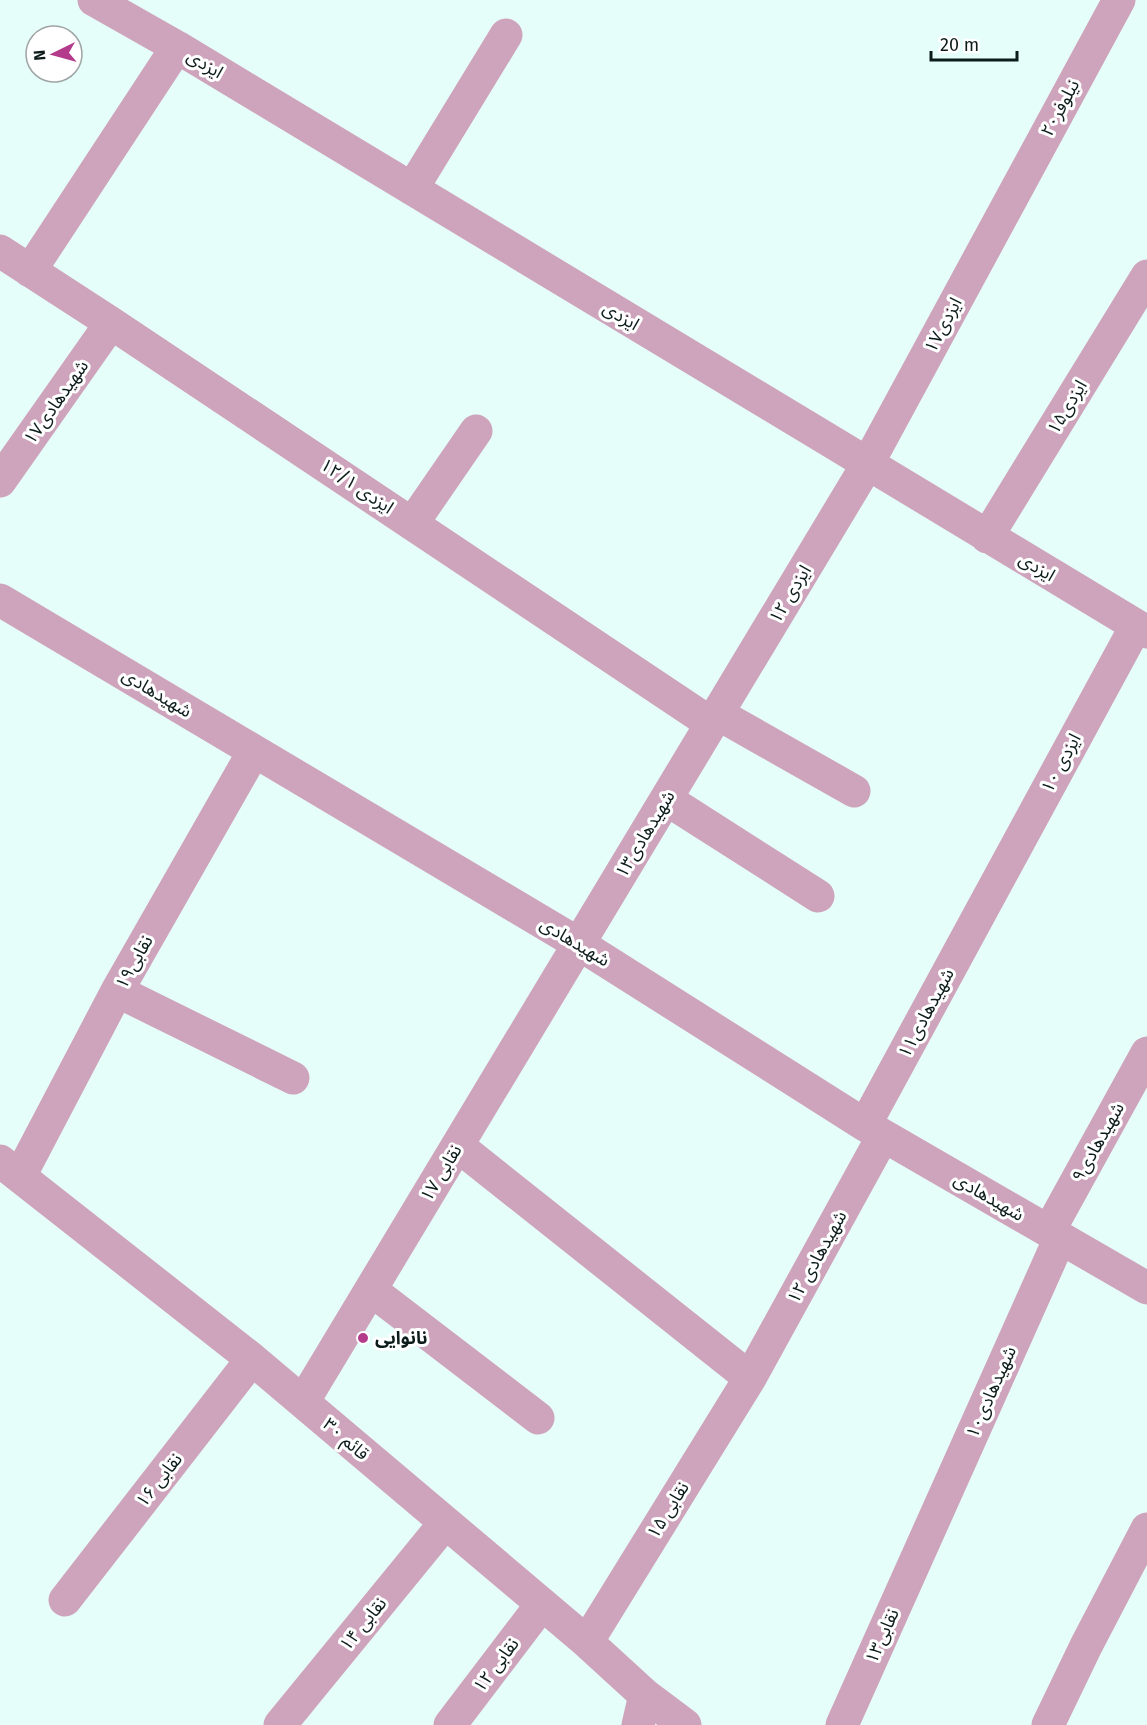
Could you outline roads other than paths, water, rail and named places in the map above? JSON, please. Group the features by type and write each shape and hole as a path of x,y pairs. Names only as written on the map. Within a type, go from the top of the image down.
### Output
{"street":[{"name":"ایزدی","path":"94,0 177,47 1141,629"},
{"name":"نیلوفر۲۰","path":"1018,185 1119,0"},
{"path":"412,189 507,35"},
{"path":"30,271 177,47"},
{"name":"ایزدی۱۷","path":"867,465 1018,185"},
{"name":"ایزدی ۱۲/۱","path":"0,251 111,322 412,524 715,719 854,791"},
{"name":"ایزدی۱۵","path":"987,537 1147,276"},
{"name":"شهیدهادی۱۷","path":"0,481 111,322"},
{"path":"412,524 476,431"},
{"name":"ایزدی ۱۲","path":"715,719 867,465"},
{"name":"شهیدهادی","path":"0,600 579,944 874,1130 1147,1288"},
{"name":"ایزدی ۱۰","path":"987,900 1141,629"},
{"name":"شهیدهادی۱۳","path":"579,944 715,719"},
{"name":"نقابی۱۹","path":"10,1169 117,991 254,751"},
{"path":"666,799 818,896"},
{"name":"شهیدهادی۱۱","path":"874,1130 987,900"},
{"name":"نقابی ۱۷","path":"303,1402 579,944"},
{"path":"117,991 293,1078"},
{"name":"شهیدهادی۹","path":"1055,1235 1147,1053"},
{"name":"شهیدهادی ۱۲","path":"750,1378 874,1130"},
{"path":"458,1146 750,1378"},
{"name":"قائم ۳۰","path":"10,1169 252,1359 587,1642 642,1710 685,1725"},
{"name":"شهیدهادی۱۰","path":"922,1547 1055,1235"},
{"path":"371,1290 538,1418"},
{"name":"نقابی ۱۶","path":"65,1600 252,1359"},
{"name":"نقابی ۱۵","path":"587,1642 750,1378"},
{"name":"نقابی ۱۴","path":"280,1725 445,1523"},
{"path":"1048,1725 1147,1529"},
{"name":"نقابی۱۳","path":"842,1725 922,1547"},
{"name":"نقابی ۱۲","path":"450,1725 542,1604"}],"place":[{"name":"نانوایی","path":"363,1338"}]}
